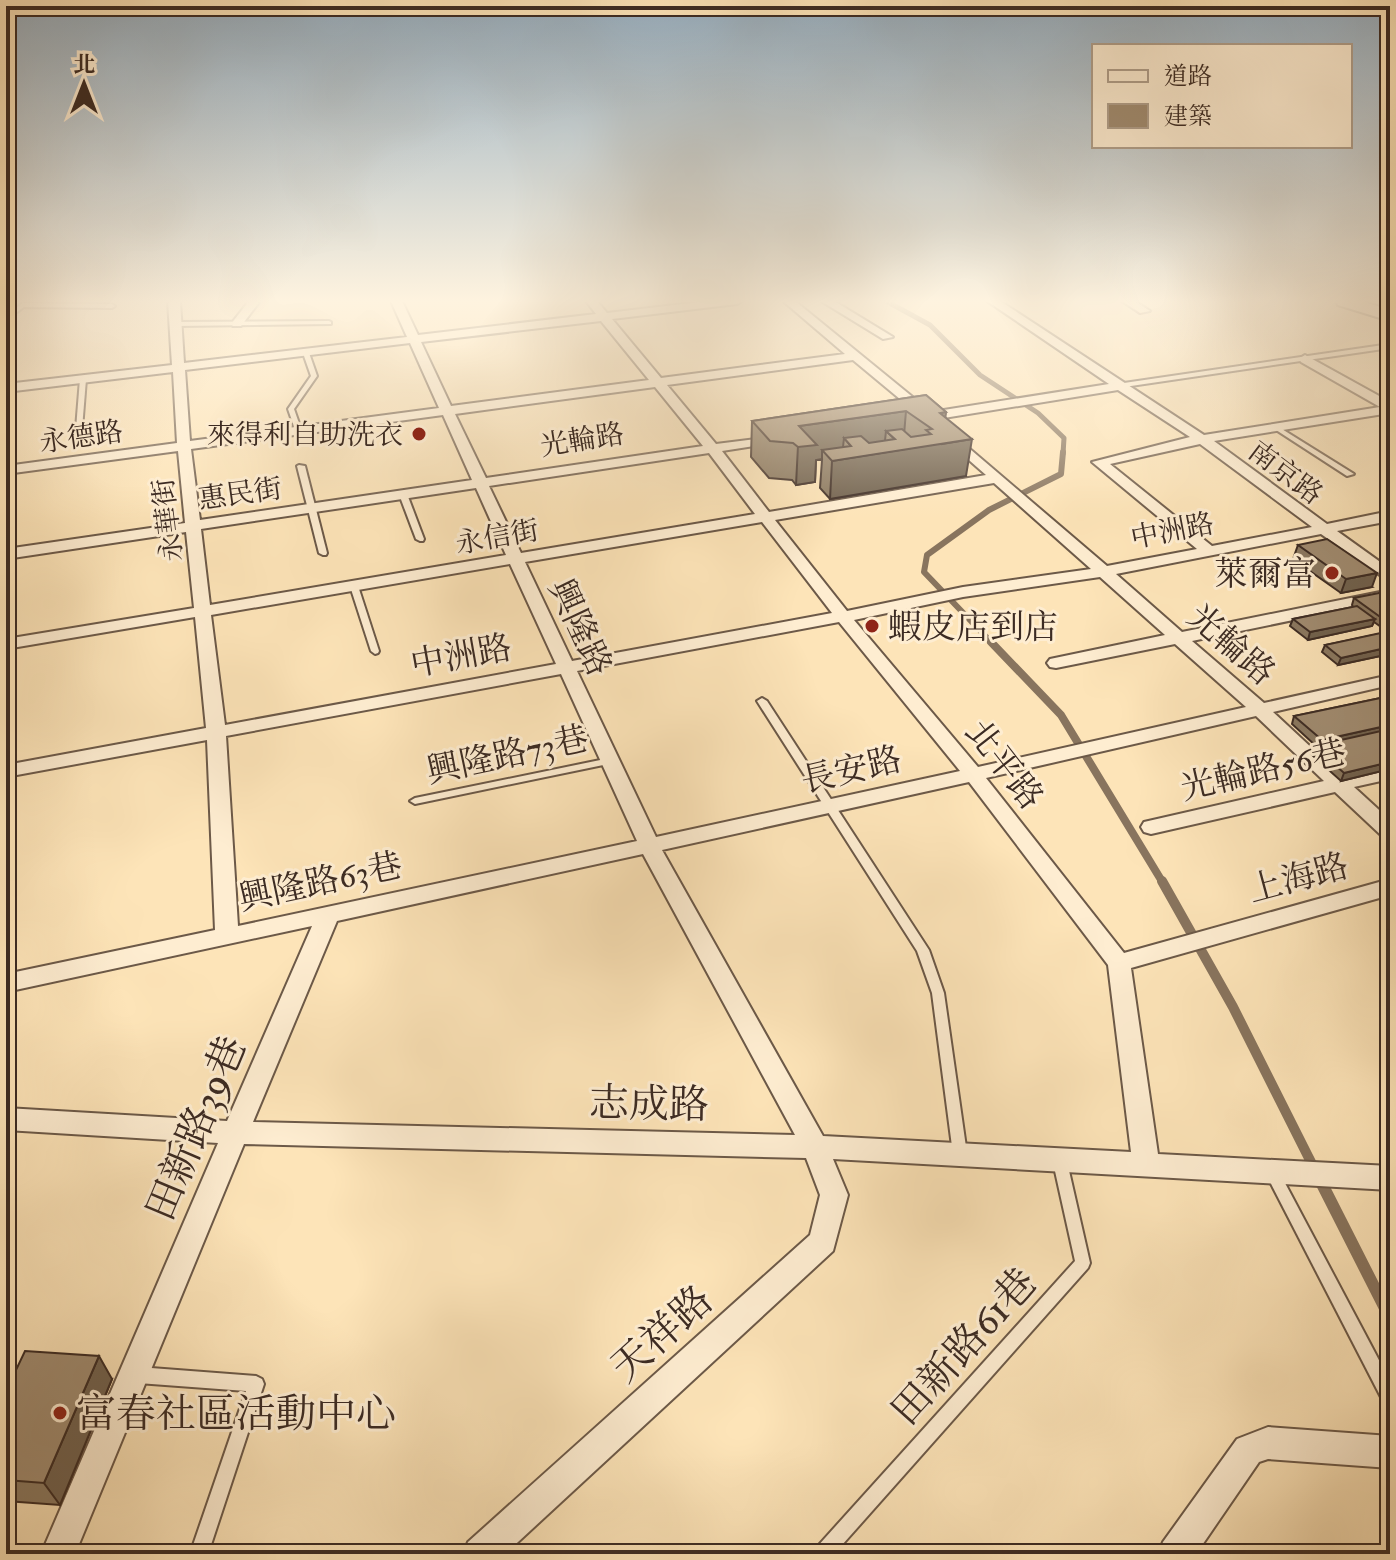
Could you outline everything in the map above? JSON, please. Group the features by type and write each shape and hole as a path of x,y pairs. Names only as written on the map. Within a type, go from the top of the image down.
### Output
{"street":[{"path":"6,388 129,374"},
{"name":"永華街","path":"180,374 184,447 216,733 227,936"},
{"name":"興隆路","path":"430,374 650,847"},
{"name":"北平路","path":"650,374 843,617 973,774 1119,963"},
{"name":"永德路","path":"6,470 725,374"},
{"path":"877,374 1000,481"},
{"name":"南京路","path":"1106,374 1202,439 1390,577"},
{"path":"1331,374 1390,408"},
{"path":"898,421 1124,385"},
{"path":"1209,551 1099,462 1202,439 1390,408"},
{"name":"光輪路","path":"481,483 789,437"},
{"name":"光輪路","path":"1000,481 1260,710 1390,832"},
{"name":"永信街","path":"6,644 764,517 1000,481"},
{"name":"惠民街","path":"6,554 481,483"},
{"name":"中洲路","path":"6,771 843,617 963,592 1102,572 1390,516"},
{"path":"1056,663 1390,595"},
{"path":"1260,710 1390,680"},
{"name":"長安路","path":"650,847 1260,710"},
{"name":"光輪路56巷","path":"1151,827 1390,773"},
{"name":"興隆路63巷","path":"6,983 329,912 650,847"},
{"name":"天祥路","path":"480,1554 823,1242 834,1195 815,1147 650,847"},
{"name":"上海路","path":"1119,963 1390,887"},
{"name":"田新路39巷","path":"58,1554 329,912"},
{"path":"1119,963 1146,1164"},
{"name":"志成路","path":"6,1119 237,1133 815,1147 1376,1177"},
{"path":"1175,1554 1248,1450 1268,1443 1390,1452"}],"lane":[{"path":"299,432 291,409 313,374"},
{"path":"1124,385 1202,374"},
{"path":"79,429 83,379"},
{"path":"1275,427 1350,474"},
{"path":"301,466 323,553"},
{"path":"403,494 420,539"},
{"path":"354,586 375,651"},
{"path":"762,701 923,950 938,993 960,1154"},
{"name":"興隆路73巷","path":"415,801 610,761"},
{"name":"田新路61巷","path":"822,1554 1083,1263 1060,1160"},
{"path":"1280,1170 1390,1397"},
{"path":"134,1375 256,1384 199,1554"}],"building":[{"path":"926,395 946,412 940,413 972,439 832,461 822,450 851,446 844,438 861,436 869,443 895,439 886,431 902,429 911,437 931,434 926,430 932,429 906,411 799,426 817,445 798,447 793,443 770,441 752,421"},
{"path":"1327,539 1377,573 1346,579 1298,545"},
{"path":"1389,591 1390,624 1354,598"},
{"path":"1357,606 1375,619 1310,632 1293,619"},
{"path":"1390,631 1390,647 1341,658 1325,645"},
{"path":"1390,696 1390,725 1322,740 1294,716"},
{"path":"1390,729 1390,762 1344,773 1314,746"},
{"path":"25,1351 99,1356 44,1483 6,1480 6,1391"}],"waterway":[{"path":"979,374 1038,413 1064,438 1063,454"},
{"path":"993,644 924,572 927,555 989,510 1061,474 1063,452"},
{"path":"991,642 1061,715 1163,883"},
{"path":"1162,881 1233,1007 1322,1184"},
{"path":"1321,1182 1390,1318"}],"place":[{"name":"來得利自助洗衣","path":"419,434"},
{"name":"萊爾富","path":"1332,573"},
{"name":"蝦皮店到店","path":"872,626"},
{"name":"富春社區活動中心","path":"60,1413"}]}
